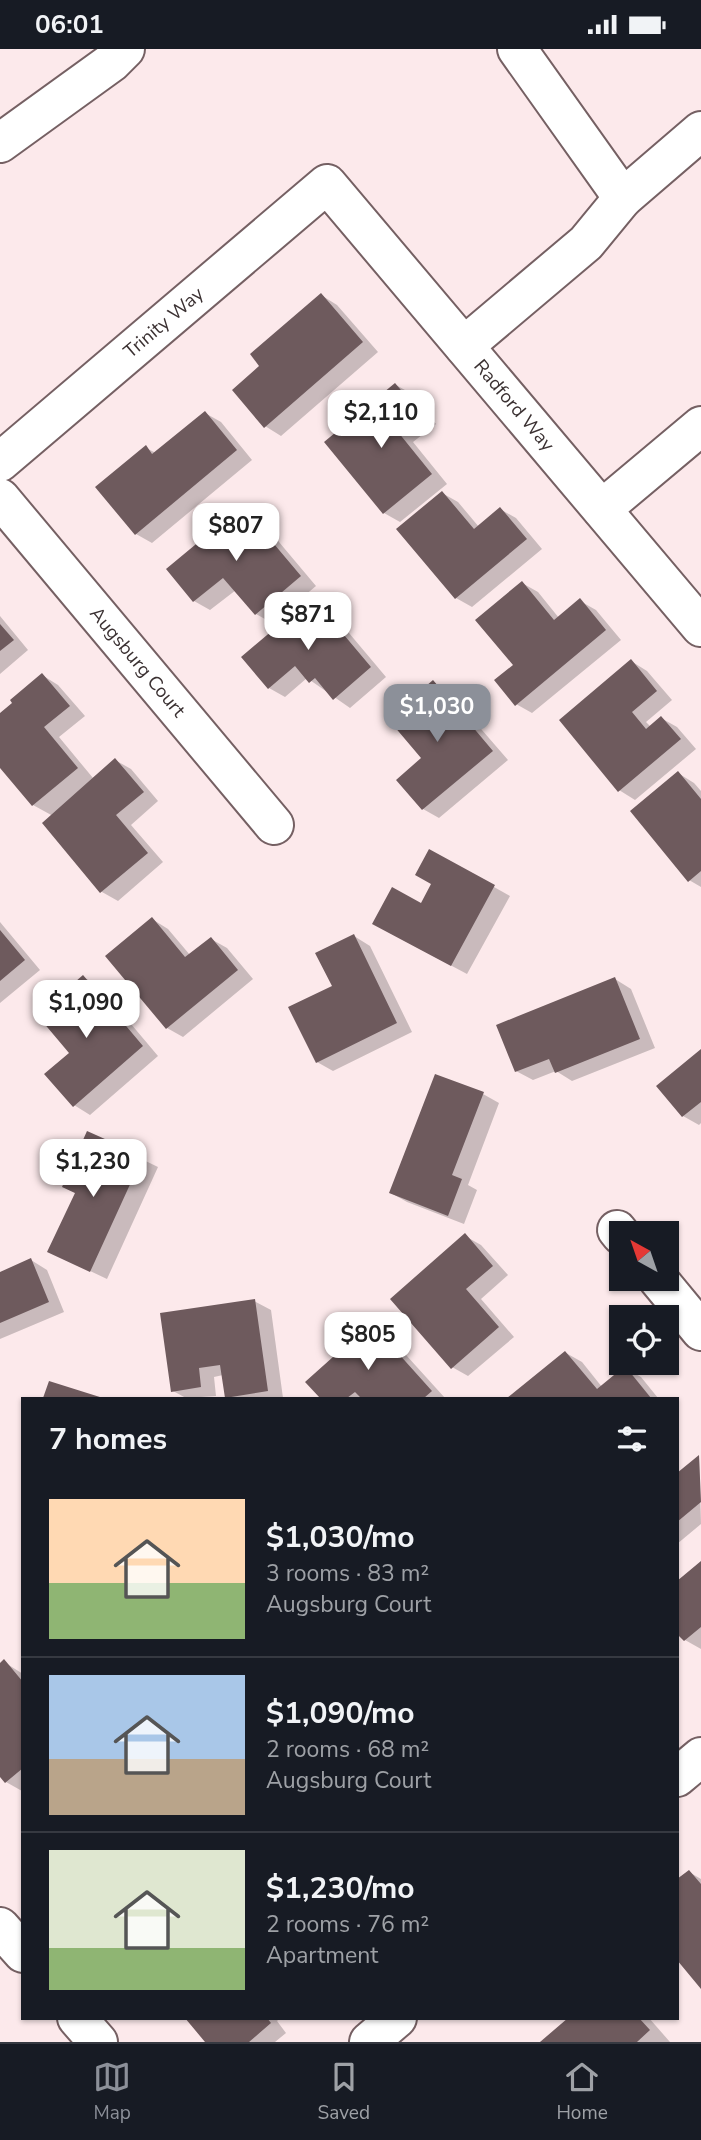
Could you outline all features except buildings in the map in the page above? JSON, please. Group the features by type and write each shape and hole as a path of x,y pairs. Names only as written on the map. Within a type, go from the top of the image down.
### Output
{"street":[{"path":"0,143 113,62 125,49"},
{"path":"517,49 624,198"},
{"path":"464,346 586,243 624,198 701,131"},
{"name":"Radford Way","path":"327,184 701,627"},
{"name":"Trinity Way","path":"0,462 327,184"},
{"path":"602,509 701,426"},
{"name":"Augsburg Court","path":"0,498 274,825"},
{"path":"668,1291 701,1331"},
{"path":"0,1927 21,1951"},
{"path":"80,2020 98,2042"},
{"path":"369,2042 395,2020"}]}
